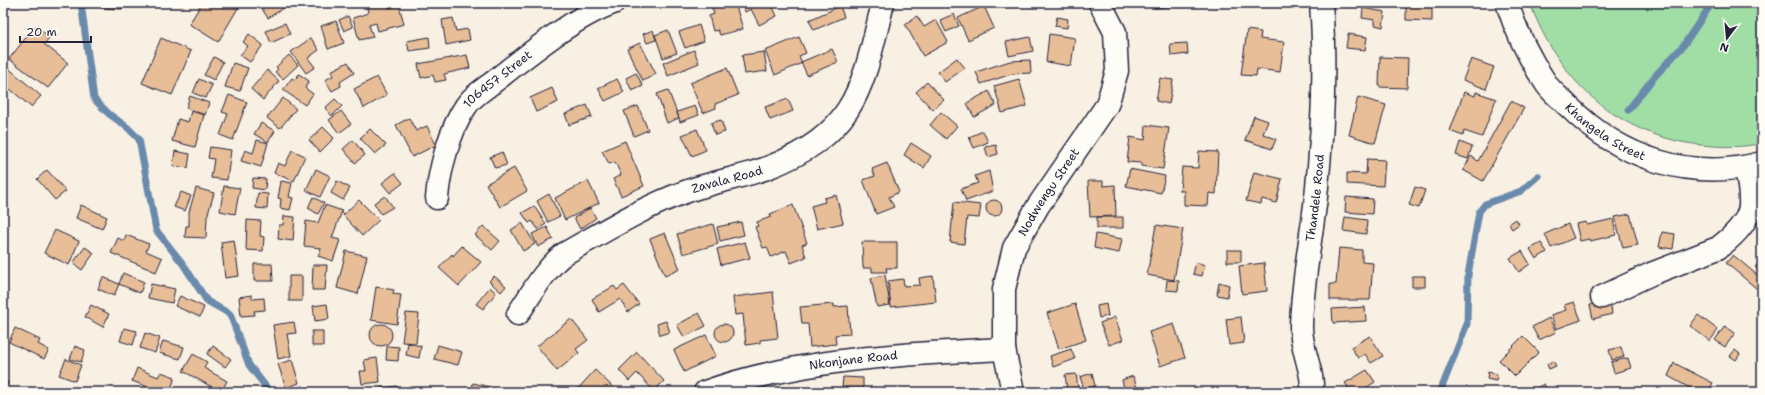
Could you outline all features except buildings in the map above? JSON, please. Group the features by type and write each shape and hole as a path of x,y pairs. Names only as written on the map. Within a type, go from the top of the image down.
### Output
{"street":[{"name":"106457 Street","path":"437,198 439,173 458,119 466,104 565,29 603,7 613,3"},
{"name":"Zavala Road","path":"518,314 545,273 555,261 564,254 635,215 685,192 766,168 805,151 837,126 857,95 868,62 882,3"},
{"name":"Nodwengu Street","path":"1013,392 1004,349 1004,289 1014,248 1038,206 1107,104 1117,71 1115,32 1100,3"},
{"name":"Thandele Road","path":"1312,392 1312,382 1304,352 1301,328 1304,275 1316,198 1323,126 1324,42 1322,3"},
{"name":"Khangela Street","path":"1507,3 1515,29 1547,86 1580,118 1616,144 1648,159 1682,168 1715,170 1754,166"},
{"path":"1602,297 1651,274 1718,248 1723,244 1742,224 1748,215 1754,166"},
{"name":"Nkonjane Road","path":"705,392 740,380 802,366 895,355 1004,349"}],"green space":[{"path":"1530,3 1762,3 1762,143 1747,146 1724,147 1701,145 1671,139 1643,130 1617,116 1594,100 1574,79 1557,56 1542,31"}],"waterway":[{"path":"81,3 94,99 109,114 127,127 139,139 156,230 183,264 207,301 230,314 249,365 270,392"},
{"path":"1628,110 1655,76 1683,46 1712,3"},
{"path":"1440,392 1467,324 1468,275 1479,212 1485,204 1521,191 1538,176"}]}
